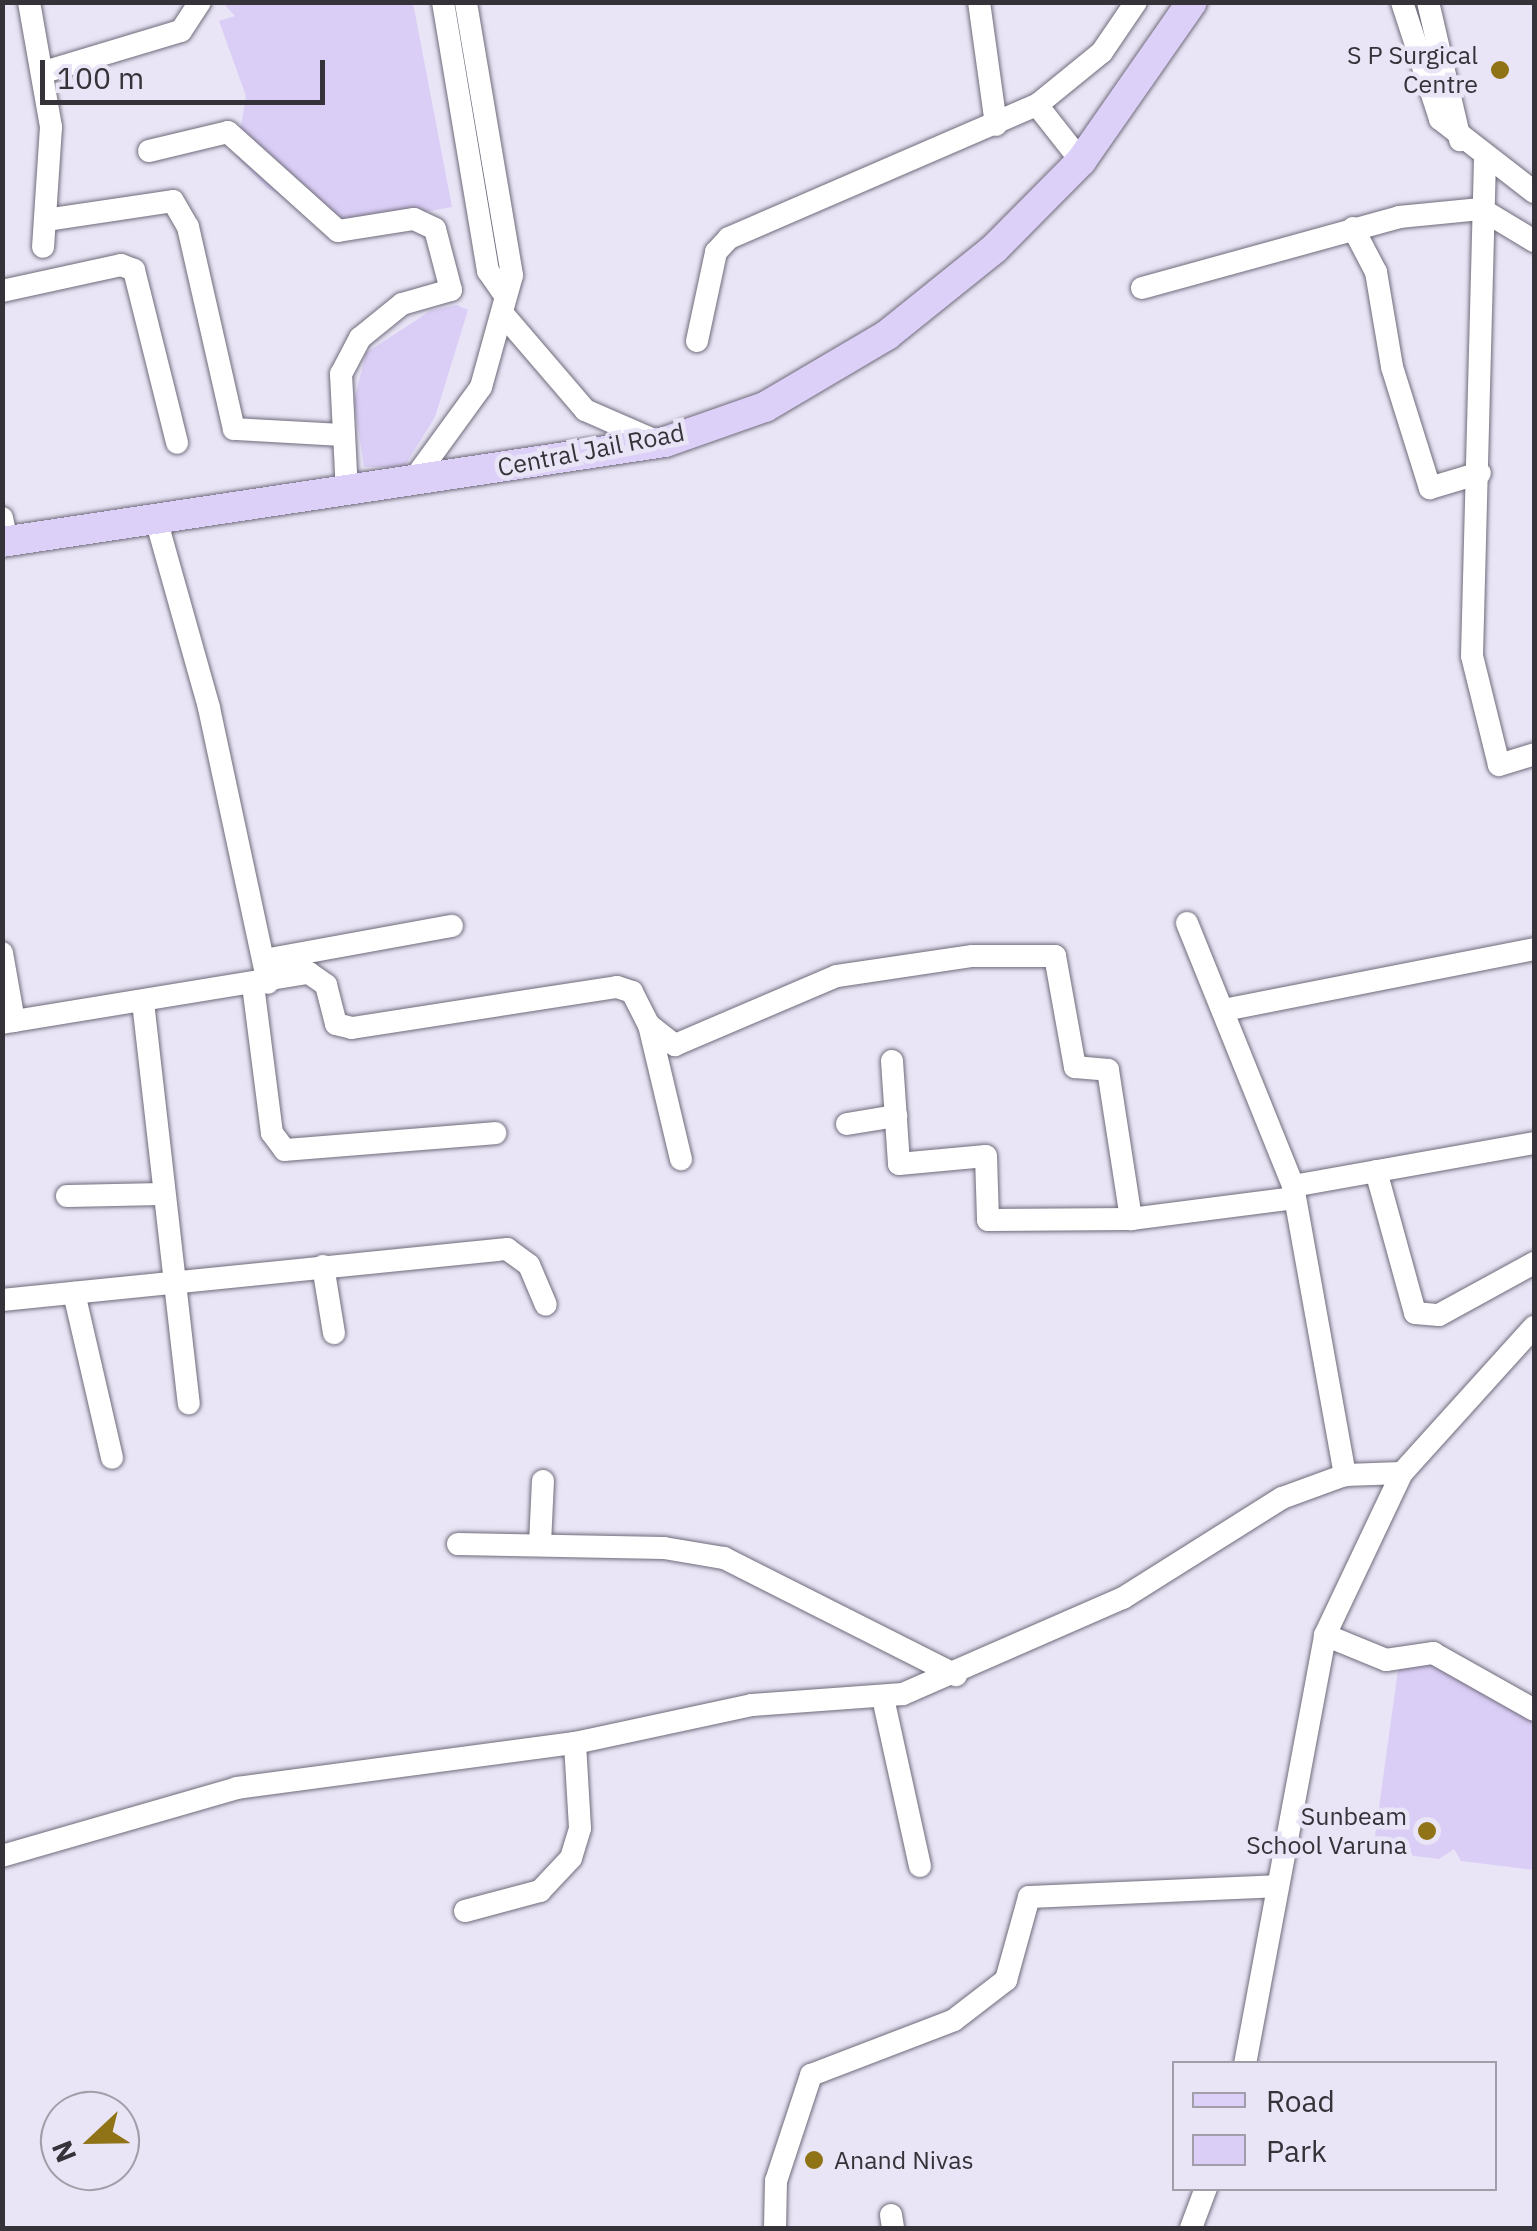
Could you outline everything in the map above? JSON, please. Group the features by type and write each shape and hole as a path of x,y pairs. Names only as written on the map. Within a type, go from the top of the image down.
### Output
{"main road":[{"name":"Central Jail Road","path":"4,534 156,519 665,442 765,407 887,335 994,249 1081,161 1192,2"}],"street":[{"path":"30,2 44,72 43,247"},
{"path":"44,72 181,30 200,2"},
{"path":"443,2 501,298 599,422 665,442"},
{"path":"412,482 481,387 501,298 512,268 466,2"},
{"path":"979,2 996,125"},
{"path":"697,341 716,252 729,238 1037,105 1102,52 1136,2"},
{"path":"1402,2 1433,108 1460,140 1485,159 1524,174 1534,192"},
{"path":"1428,2 1460,140"},
{"path":"1037,105 1081,161"},
{"path":"149,151 228,132 338,231 426,222 451,290"},
{"path":"1485,159 1480,473 1472,656 1498,765 1534,754"},
{"path":"46,220 173,201 188,227 234,429 340,435"},
{"path":"1142,288 1353,228 1482,209 1534,240"},
{"path":"1353,228 1376,272 1392,367 1430,488 1480,473"},
{"path":"2,292 121,265 134,270 177,443"},
{"path":"347,492 340,435 342,374 360,338 402,304 451,290 501,298"},
{"path":"156,519 262,976 272,1133 285,1150 495,1134"},
{"path":"1188,923 1294,1192 1345,1475"},
{"path":"2,952 8,1022 143,1002 262,976 452,926"},
{"path":"1224,1010 1534,950"},
{"path":"649,1025 685,1044 836,976 973,956 1054,956 1075,1067 1108,1070 1131,1219"},
{"path":"262,976 320,978 328,1013 352,1028 617,988 632,992 649,1025 681,1159"},
{"path":"143,1002 171,1282 189,1404"},
{"path":"892,1061 900,1164 986,1156 988,1220 1131,1219 1294,1192 1376,1171 1534,1142"},
{"path":"847,1124 896,1116"},
{"path":"1376,1171 1415,1313 1439,1315 1534,1264"},
{"path":"67,1196 164,1194"},
{"path":"2,1300 508,1249 529,1265 546,1305"},
{"path":"323,1266 334,1333"},
{"path":"74,1293 112,1458"},
{"path":"1246,2061 1304,1711 1323,1644 1402,1473 1528,1335"},
{"path":"2,1856 237,1788 575,1744 752,1705 883,1698 956,1675 1123,1598 1250,1513 1345,1475 1402,1473"},
{"path":"540,1544 543,1481"},
{"path":"458,1544 540,1544 724,1558 956,1675"},
{"path":"1323,1644 1386,1660 1433,1653 1534,1710"},
{"path":"883,1698 920,1866"},
{"path":"465,1911 540,1891 571,1858 580,1828 575,1744"},
{"path":"775,2228 776,2182 811,2075 954,2020 1006,1980 1029,1897 1276,1886"},
{"path":"1191,2228 1205,2191"}],"green space":[{"path":"223,3 413,3 452,207 344,227 267,188 236,156 246,96 219,21 235,16"},
{"path":"457,305 468,310 435,417 404,467 364,467 354,401 366,353 430,311"},
{"path":"1433,1656 1534,1718 1534,1870 1461,1861 1454,1849 1439,1859 1373,1851 1398,1670"}],"place":[{"name":"S P Surgical Centre","path":"1500,70"},
{"name":"Sunbeam School Varuna","path":"1427,1831"},
{"name":"Anand Nivas","path":"814,2160"}]}
